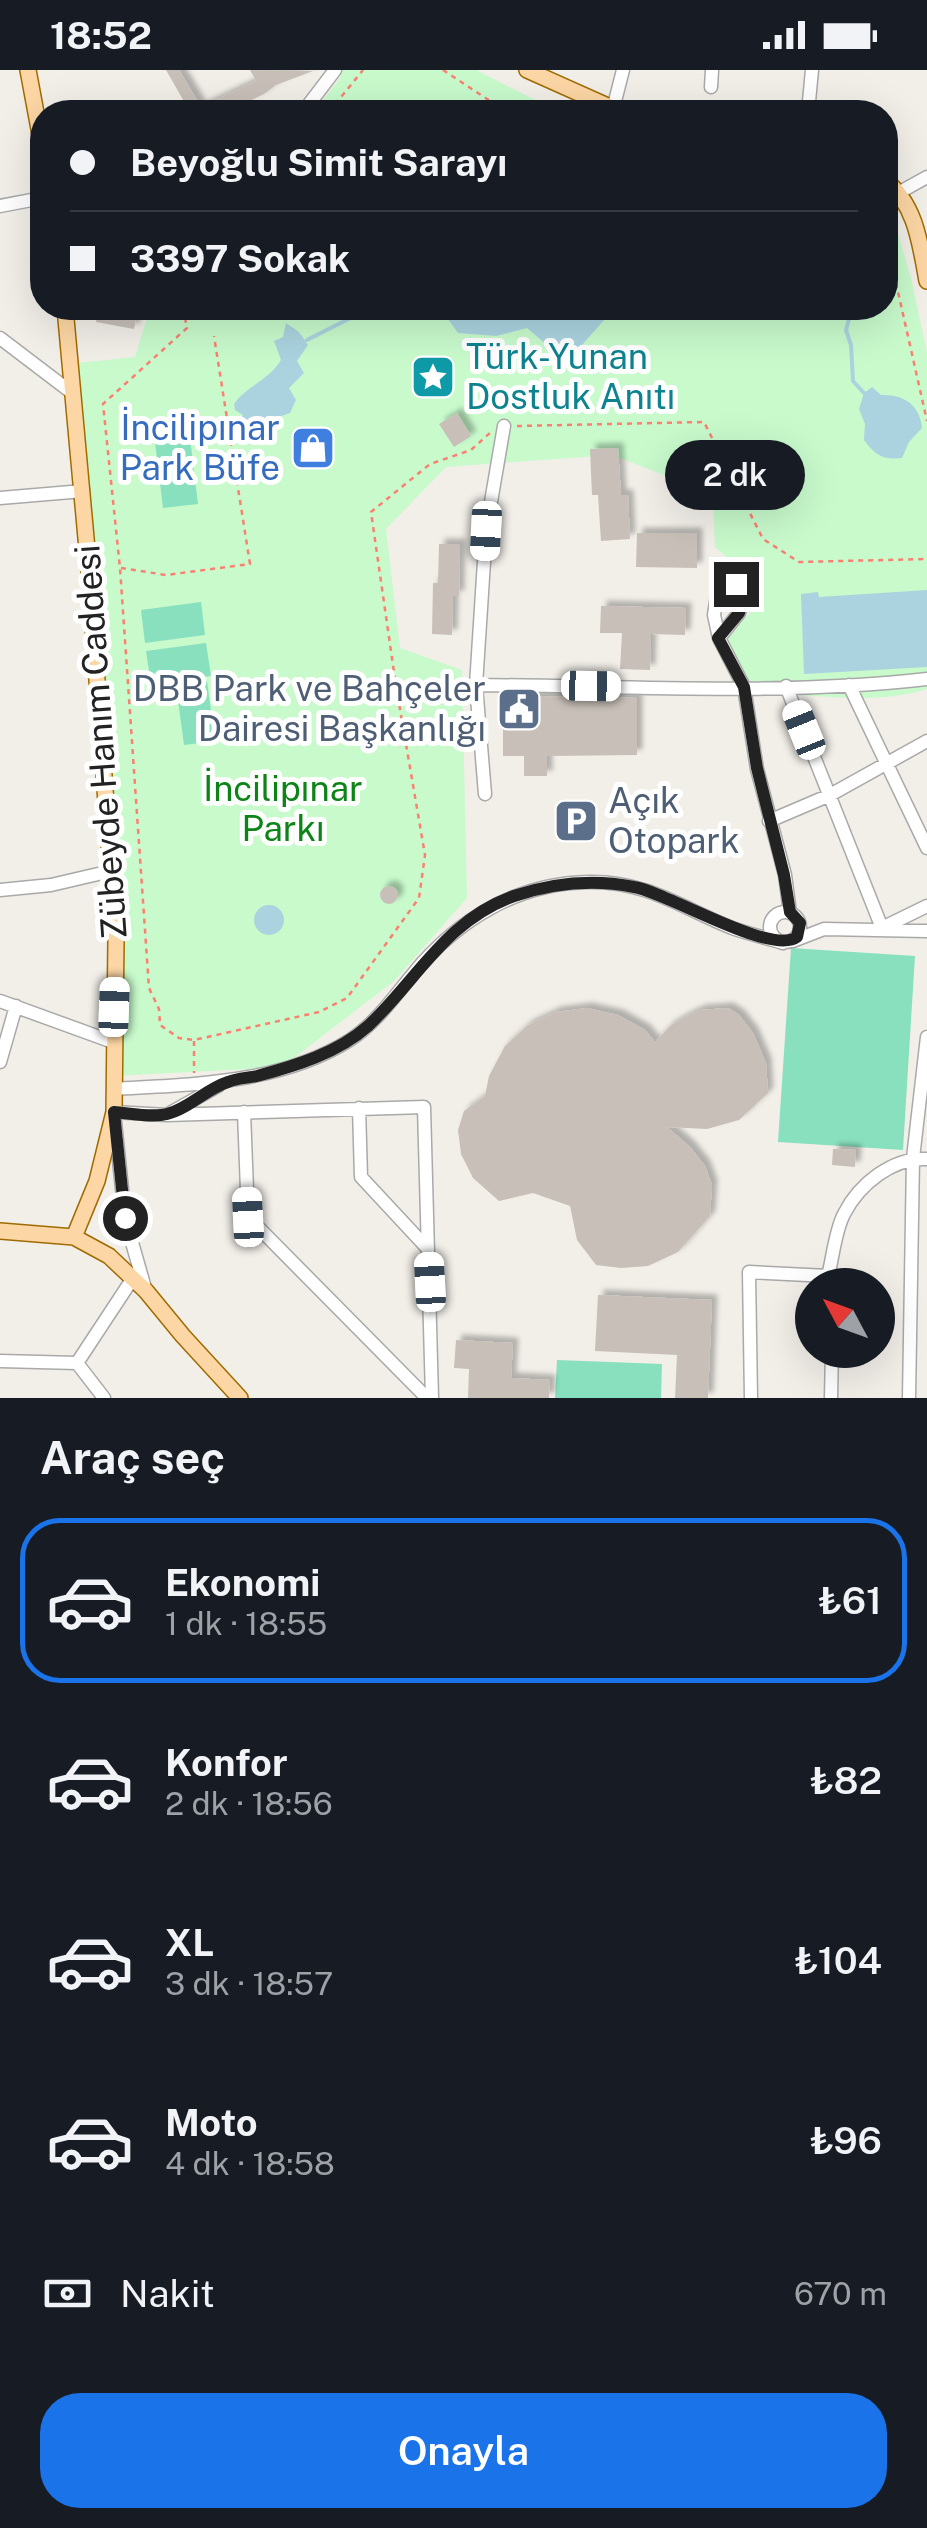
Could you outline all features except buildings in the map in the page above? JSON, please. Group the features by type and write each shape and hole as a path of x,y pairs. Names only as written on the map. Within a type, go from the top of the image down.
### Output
{"main road":[{"path":"28,70 34,100"},
{"path":"527,70 593,100"},
{"path":"900,192 923,241 927,281"},
{"name":"Zübeyde Hanım Caddesi","path":"66,320 83,492 116,939 114,1112 98,1181 74,1238"},
{"path":"0,1231 74,1238 108,1256 134,1278 240,1398"}],"street":[{"path":"313,100 335,70"},
{"path":"619,100 623,70"},
{"path":"711,87 712,70"},
{"path":"809,100 812,70"},
{"path":"900,192 927,177"},
{"path":"0,206 30,200"},
{"path":"0,338 71,392"},
{"path":"485,794 476,685 486,531 504,426"},
{"path":"0,498 83,492"},
{"path":"718,638 744,687 769,821 800,933 788,942"},
{"path":"476,685 744,687 927,680"},
{"path":"849,685 927,848"},
{"path":"786,686 882,928"},
{"path":"769,821 830,795 927,742"},
{"path":"1,886 51,885 111,871"},
{"path":"114,1089 229,1081 259,1075 350,1040 384,1010 460,925 517,895 586,882 637,887 667,896 734,928 788,942 824,930 927,931"},
{"path":"788,892 771,921 774,938 788,942"},
{"path":"882,928 927,906"},
{"path":"734,928 771,921 780,912 824,930"},
{"path":"0,1001 113,1042"},
{"path":"0,1062 16,1006"},
{"path":"908,1398 920,1237 927,1038"},
{"path":"166,1115 229,1081"},
{"path":"146,1291 125,1218 114,1112 166,1115 424,1107 432,1316 429,1398"},
{"path":"360,1108 361,1177 428,1249"},
{"path":"244,1112 248,1217 429,1398"},
{"path":"832,1268 844,1214 864,1187 883,1170 920,1159"},
{"path":"751,1398 750,1272 795,1277"},
{"path":"77,1363 134,1278"},
{"path":"0,1361 77,1363"},
{"path":"77,1363 104,1398"},
{"path":"832,1368 832,1398"}],"path":[{"path":"339,100 363,70"},
{"path":"443,70 489,100"},
{"path":"898,292 927,421"},
{"path":"185,320 187,328 104,404 120,568 149,988 160,1025 179,1038 194,1040 288,1021 347,998 419,898 425,855 371,512 430,464 470,450 497,426 704,422 763,539 800,562 927,560"},
{"path":"120,568 166,575 250,564 214,336"},
{"path":"194,1040 194,1084"}],"green space":[{"path":"342,70 476,70 535,100 323,100"},
{"name":"İncilipınar Parkı","path":"898,234 927,352 927,689 858,698 736,690 725,640 749,614 748,603 741,576 715,547 712,474 669,477 612,455 446,467 386,529 400,648 462,670 467,898 394,981 282,1067 115,1076 77,363 135,357 146,320 898,320"},
{"path":"190,438 198,504 163,508 155,442"},
{"path":"201,602 205,635 145,643 141,610"},
{"path":"206,643 211,676 151,684 146,651"},
{"path":"207,681 215,741 184,745 176,685"},
{"path":"791,948 915,956 903,1150 778,1142"},
{"path":"557,1360 662,1364 661,1398 555,1398"}],"water":[{"path":"449,320 604,320 581,346 565,351 549,347 527,328 496,336 458,333"},
{"path":"286,323 308,345 297,361 304,373 289,388 296,400 290,413 270,420 241,440 232,430 243,415 235,410 234,404 281,360 274,341 283,337"},
{"path":"872,387 881,395 904,399 918,413 922,428 909,442 902,458 880,456 864,440 865,424 859,409 864,393"},
{"path":"927,590 927,667 804,674 801,594 818,592 819,597"},
{"path":"269,905 283,914 284,920 275,934 269,935 255,926 254,920 263,906"}],"waterway":[{"path":"307,340 346,320"},
{"path":"849,320 846,330 853,381 864,393"}],"place":[{"name":"Türk-Yunan Dostluk Anıtı","path":"433,377"},
{"name":"İncilipınar Park Büfe","path":"313,448"},
{"name":"DBB Park ve Bahçeler Dairesi Başkanlığı","path":"519,709"},
{"name":"Açık Otopark","path":"576,821"}],"route":[{"path":"125,1218 114,1112 166,1115 229,1081 314,1057 350,1040 384,1010 460,925 504,900 560,885 604,882 667,896 758,936 784,943 794,941 800,933 800,923 790,912 757,768 744,687 718,638 739,613 743,600 736,584"}]}
